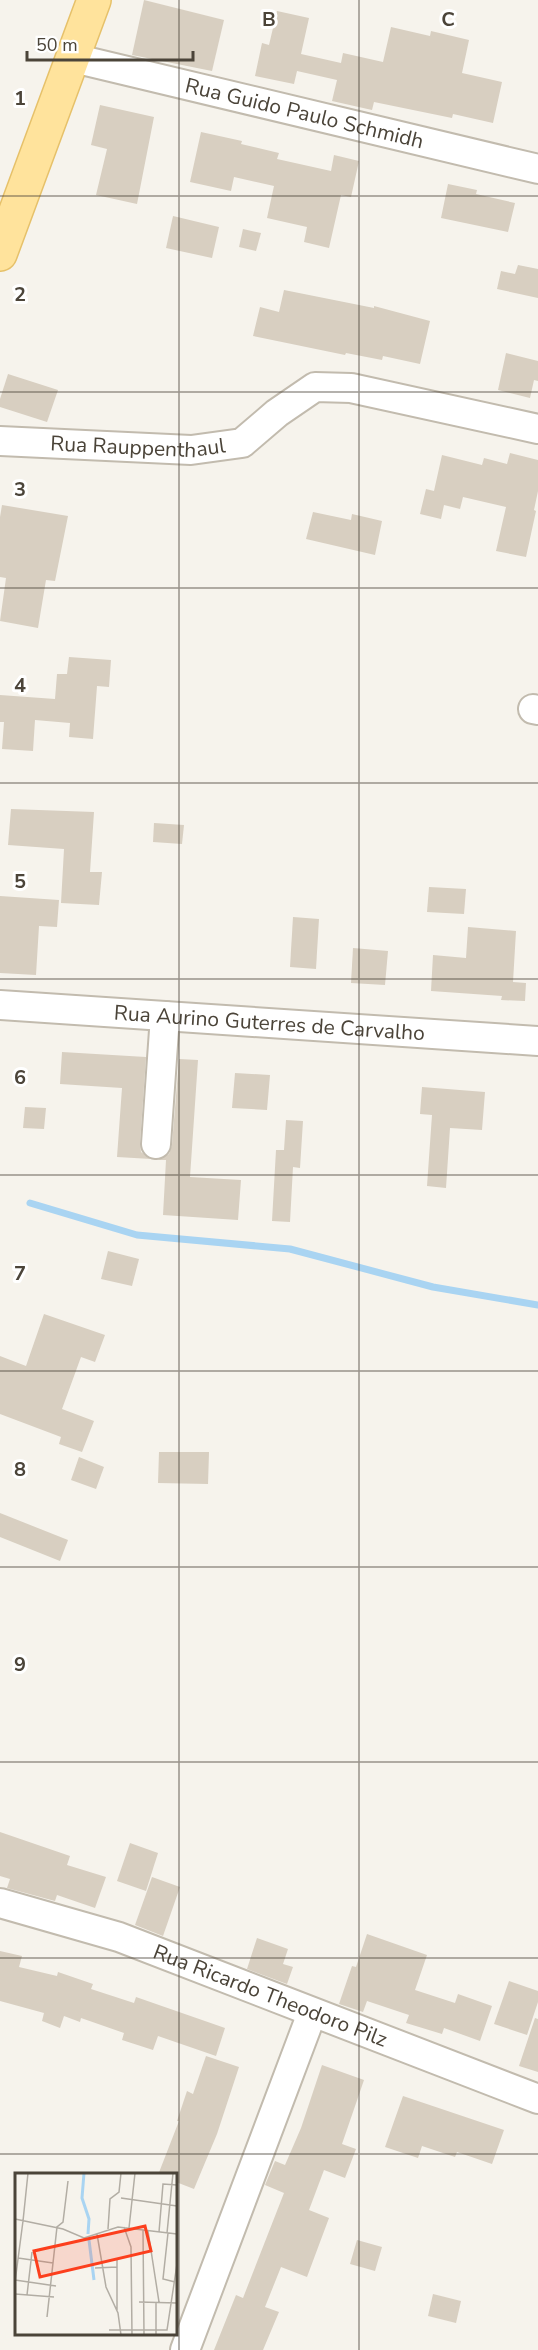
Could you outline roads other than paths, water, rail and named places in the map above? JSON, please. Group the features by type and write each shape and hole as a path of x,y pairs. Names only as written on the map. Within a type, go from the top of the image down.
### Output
{"main road":[{"path":"0,254 94,0"}],"street":[{"name":"Rua Guido Paulo Schmidh","path":"73,58 538,169"},
{"name":"Rua Rauppenthaul","path":"0,441 191,450 242,443 277,413 315,387 351,388 538,429"},
{"name":"Rua Aurino Guterres de Carvalho","path":"0,1005 538,1041"},
{"path":"156,1144 165,1016"},
{"name":"Rua Ricardo Theodoro Pilz","path":"0,1903 119,1937 538,2099"},
{"path":"185,2350 312,2013"}],"waterway":[{"path":"30,1203 137,1235 290,1249 433,1287 538,1305"}]}
